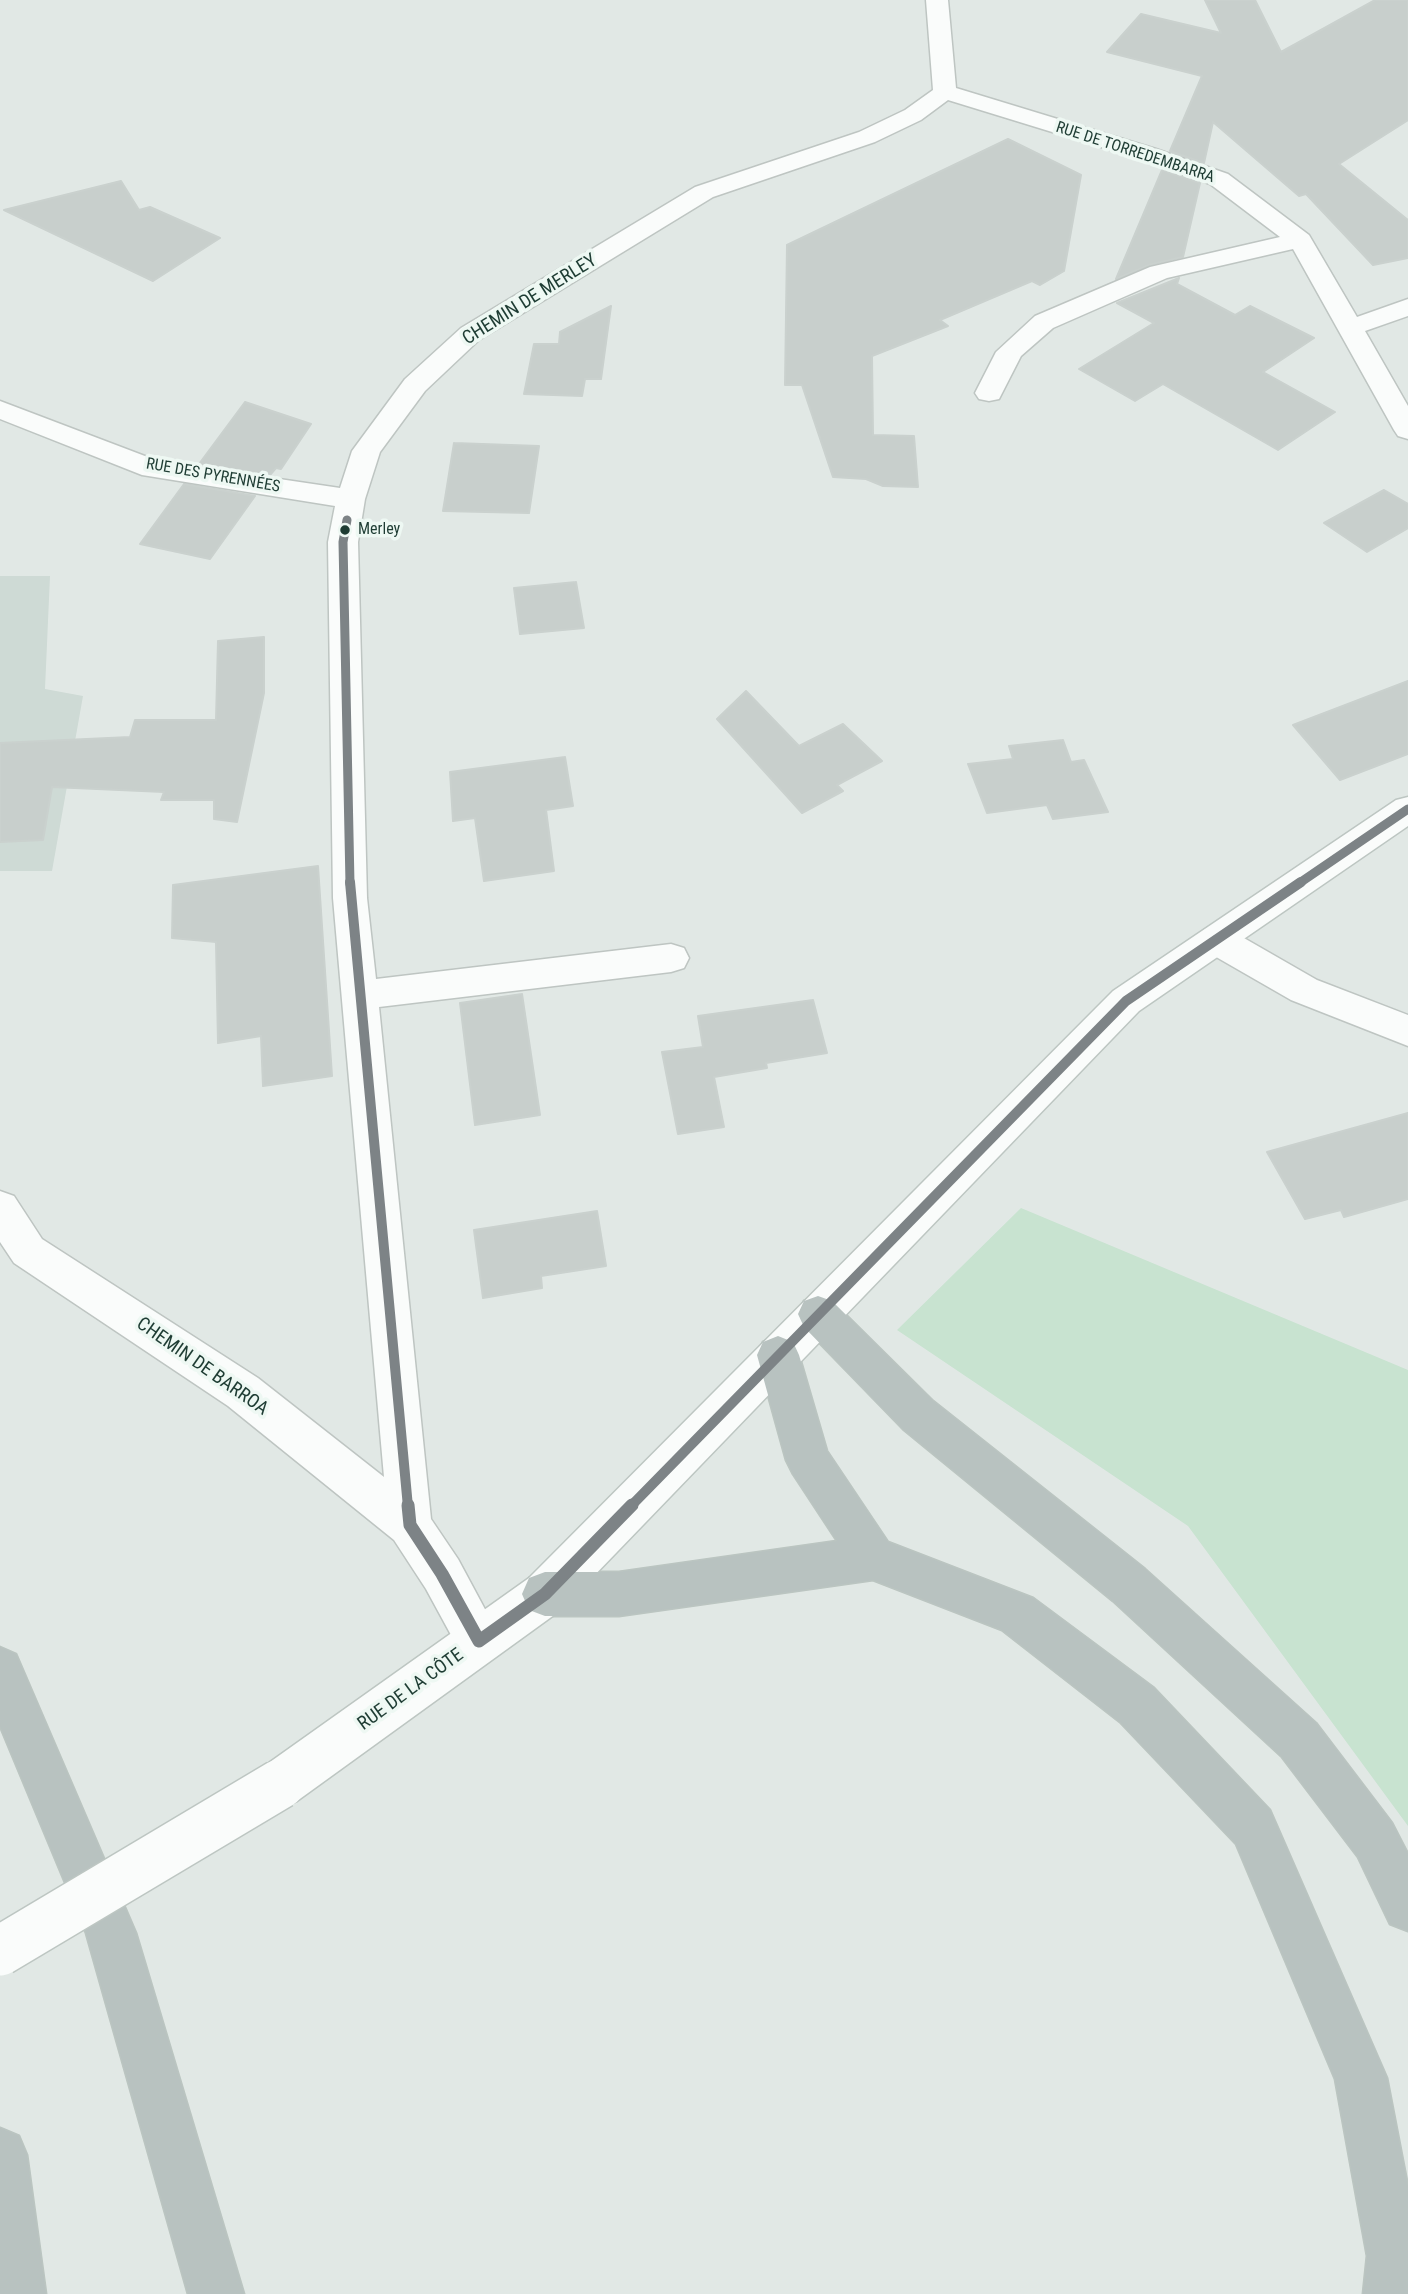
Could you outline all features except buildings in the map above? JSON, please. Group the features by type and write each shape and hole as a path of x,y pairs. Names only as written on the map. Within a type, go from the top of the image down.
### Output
{"highway":[{"path":"818,1314 918,1415 1129,1584 1298,1740 1375,1840 1408,1906"},
{"path":"779,1355 808,1460 873,1558"},
{"path":"545,1594 619,1594 873,1558 1017,1614 1137,1705 1253,1828 1362,2078 1394,2256 1391,2294"},
{"path":"0,1670 111,1933 216,2294"},
{"path":"0,2155 19,2294"}],"street":[{"path":"937,0 945,92"},
{"name":"RUE DE TORREDEMBARRA","path":"945,92 1148,154 1219,179 1300,240 1408,430"},
{"name":"CHEMIN DE MERLEY","path":"479,1642 442,1574 410,1525 350,898 343,542 351,499 366,451 415,385 470,334 704,192 867,137 913,115 945,92"},
{"path":"989,393 1009,352 1044,322 1159,272 1300,240"},
{"path":"1350,328 1408,307"},
{"name":"RUE DES PYRENNÉES","path":"0,409 152,469 351,499"},
{"name":"RUE DE LA CÔTE","path":"0,1951 280,1784 545,1594 1126,1002 1408,809"},
{"path":"1217,940 1304,990 1408,1031"},
{"path":"360,995 671,958"},
{"name":"CHEMIN DE BARROA","path":"0,1208 28,1251 243,1392 410,1525"}],"shaded area":[{"path":"0,576 50,576 45,689 83,696 52,871 0,871"}],"green space":[{"path":"1021,1208 1408,1370 1408,1826 1188,1526 897,1330"}],"transit line":[{"path":"347,520 343,542 350,898 410,1525 442,1574 479,1641"},
{"path":"479,1641 545,1594 1126,1001 1408,809"}],"place":[{"name":"Merley","path":"345,530"}]}
